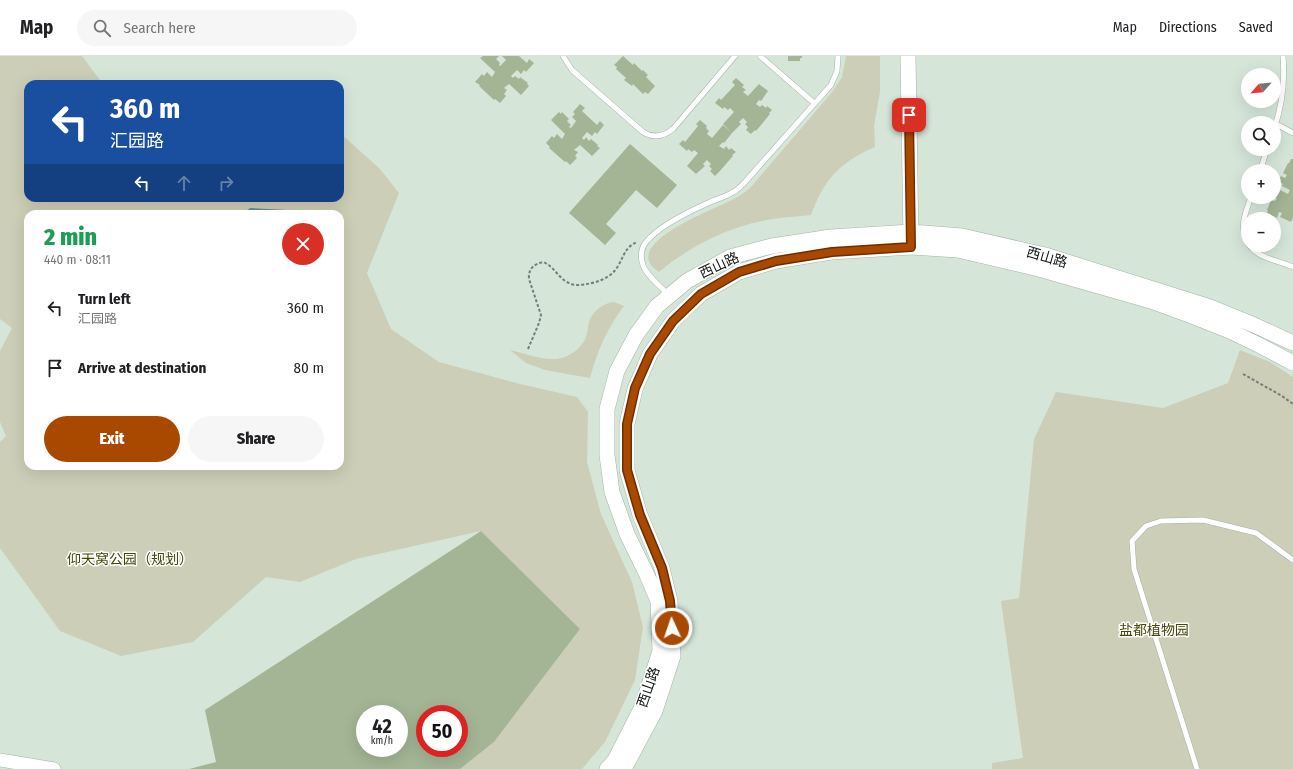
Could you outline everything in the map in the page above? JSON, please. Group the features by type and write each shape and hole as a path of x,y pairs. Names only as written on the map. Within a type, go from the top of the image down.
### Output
{"main road":[{"path":"908,56 911,247"},
{"name":"西山路","path":"607,769 614,760 642,707 660,651 658,601 627,534 612,492 607,455 607,409 617,371 636,336 657,306 687,281 730,257 772,246 832,237 911,232 962,236 1045,255 1210,307 1293,342"},
{"name":"西山路","path":"624,769 655,711 674,656 670,601 662,568 640,515 627,470 627,424 635,388 650,354 673,321 701,294 739,272 776,261 832,252 911,247 958,250 1039,268 1151,301 1230,331 1293,363"}],"street":[{"path":"0,760 54,769"}],"lane":[{"path":"563,56 572,70 644,132 648,135 658,136 673,129 736,56"},
{"path":"760,56 814,103"},
{"path":"670,296 646,272 643,266 641,257 642,249 646,243 652,236 676,220 708,203 734,192 751,177 830,84 834,77 838,63 838,56"},
{"path":"1277,116 1282,93 1284,64 1283,56"},
{"path":"1281,128 1293,133"},
{"path":"1255,252 1260,256 1293,267"},
{"path":"1197,769 1134,569 1132,541 1146,526 1161,521 1203,520 1256,533 1293,560"}],"path":[{"path":"528,349 539,323 540,315 539,306 529,279 530,270 534,266 543,262 548,264 560,278 569,284 580,285 593,283 605,279 613,273 618,267 623,254 632,244 638,242 646,243"},
{"path":"1243,374 1282,396 1293,404"}],"green space":[{"name":"仰天窝公园（规划）","path":"0,56 82,56 100,80 24,80 24,202 344,202 344,137 380,169 399,193 367,273 391,329 439,362 520,384 577,397 588,412 587,462 601,514 632,582 643,627 635,680 605,742 582,769 460,769 494,742 580,629 481,531 356,559 300,582 266,577 193,642 121,656 60,631 0,548 0,442 6,436 0,422 0,351 12,328 0,319"},
{"path":"846,56 880,56 880,92 874,126 875,147 852,159 835,173 822,191 811,215 760,221 727,231 703,242 659,272 649,262 650,251 659,240 673,229 734,199 750,188 833,91 842,77"},
{"path":"614,302 624,306 612,323 603,340 590,378 545,370 526,363 510,350 547,359 557,359 568,356 581,346 584,341 587,335 590,319 594,312 603,305"},
{"name":"盐都植物园","path":"1240,350 1270,362 1293,377 1293,769 992,769 992,763 1023,758 1001,601 1019,598 1034,439 1056,392 1163,408 1228,383"}],"water":[{"path":"250,208 286,210 247,210"}],"building":[{"path":"483,56 499,56 496,59 500,63 500,66 506,60 502,56 519,56 527,63 529,59 534,63 526,72 524,70 521,74 517,70 511,76 513,78 515,76 519,79 520,77 528,83 527,84 529,86 521,95 509,84 504,88 507,90 504,94 506,96 500,103 495,99 494,100 479,86 480,85 475,82 482,74 484,76 487,72 492,77 495,72 480,58"},
{"path":"623,56 648,75 646,77 655,86 648,94 645,92 643,94 633,84 632,86 624,80 626,78 616,69 617,67 614,65"},
{"path":"788,56 802,56 802,58 800,58 800,61 788,61"},
{"path":"736,78 744,85 742,87 746,90 743,92 748,96 759,84 768,91 761,101 759,100 756,104 760,107 762,105 766,108 767,106 772,110 756,131 755,130 751,134 746,130 748,127 745,124 747,122 743,118 739,122 741,124 732,133 723,124 734,112 730,108 728,110 724,107 723,109 715,103 719,98 721,100 735,85 732,82"},
{"path":"580,104 585,108 582,111 597,125 600,121 604,125 597,134 595,132 592,136 587,132 582,138 584,140 586,137 589,141 591,139 600,148 592,156 580,145 574,150 578,152 575,156 577,158 570,165 549,148 550,147 546,143 552,136 554,138 557,134 562,139 565,134 551,120 559,112 561,114 562,112 569,119 567,121 571,125 569,127 571,128 576,121 572,117 575,114 573,112"},
{"path":"700,120 707,126 706,128 709,131 707,134 712,138 723,125 732,133 724,143 723,142 719,146 724,149 726,146 729,150 731,148 736,152 715,176 710,171 712,169 709,166 711,164 707,160 703,164 705,166 696,174 687,166 698,153 694,150 692,152 688,149 687,151 679,144 683,140 685,142 698,126 696,124"},
{"path":"630,144 677,185 657,208 636,190 606,224 616,233 605,245 569,213"},
{"path":"1291,159 1293,159 1293,217 1291,222 1281,217 1281,212 1268,212 1267,210 1269,204 1281,204 1281,190 1288,194 1290,190 1282,186 1283,184 1281,183 1281,176 1285,178 1287,175 1283,173"},
{"path":"481,531 580,629 494,742 460,769 189,769 216,762 205,710"}],"route":[{"path":"672,628 670,601 662,568 640,515 627,470 627,424 635,388 650,354 673,321 701,294 739,272 776,261 832,252 911,247 909,115"}]}
